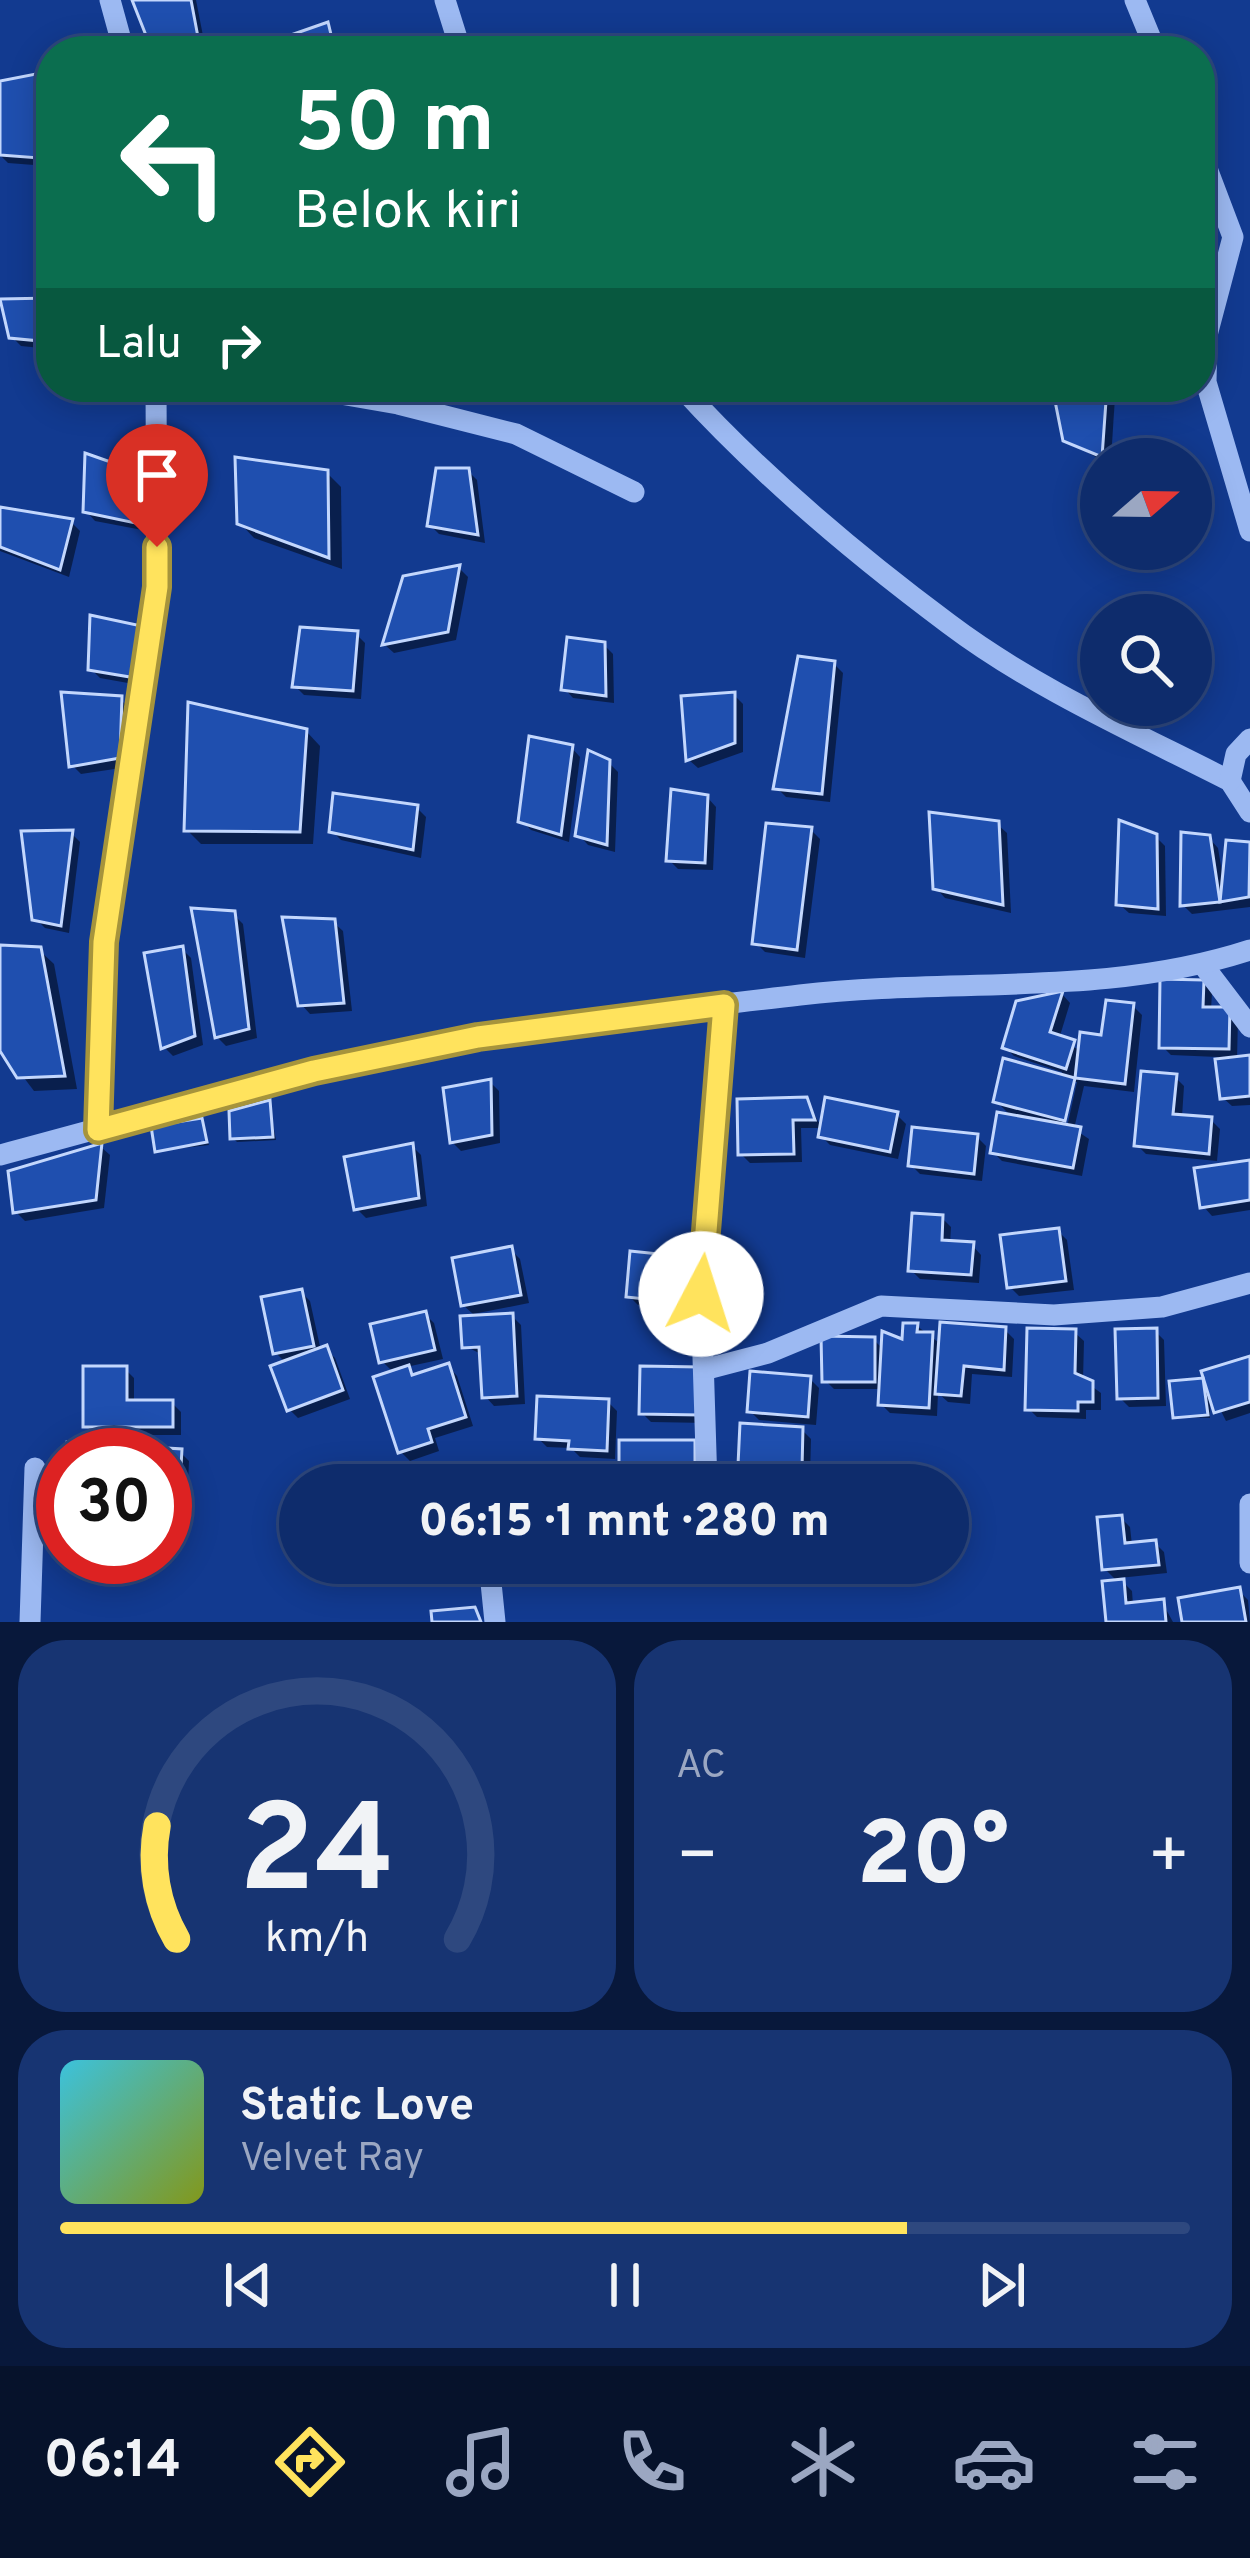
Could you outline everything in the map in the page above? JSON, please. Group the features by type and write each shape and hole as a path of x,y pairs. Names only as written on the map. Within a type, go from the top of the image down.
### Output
{"street":[{"path":"110,0 120,36"},
{"path":"446,0 457,36"},
{"path":"1135,0 1150,36"},
{"path":"1215,186 1241,247 1215,314"},
{"path":"98,1130 104,942 157,587 156,402"},
{"path":"386,402 516,434 634,492"},
{"path":"697,402 793,495 950,626 1023,672 1230,781 1250,812"},
{"path":"1213,402 1250,531"},
{"path":"1230,781 1236,754 1250,739"},
{"path":"0,1155 314,1071 478,1037 807,994 1077,983 1203,965 1250,950"},
{"path":"1203,965 1250,1028"},
{"path":"707,1464 701,1294 724,1005"},
{"path":"707,1369 768,1353 881,1306 1054,1315 1162,1307 1250,1283"},
{"path":"30,1622 35,1468"},
{"path":"1250,1504 1250,1563"},
{"path":"491,1584 495,1622"}],"building":[{"path":"132,0 191,0 198,36 146,36"},
{"path":"328,22 331,36 288,36"},
{"path":"36,74 36,158 0,155 0,81"},
{"path":"36,298 36,341 9,338 0,299"},
{"path":"1055,402 1106,402 1103,438 1080,438 1080,448 1063,441"},
{"path":"85,453 142,473 145,525 83,512"},
{"path":"235,457 328,470 329,558 237,524"},
{"path":"436,468 469,468 478,535 427,526"},
{"path":"0,507 73,519 60,570 0,547"},
{"path":"460,565 448,632 382,645 403,576"},
{"path":"90,615 151,628 130,677 88,670"},
{"path":"300,627 358,631 353,691 292,687"},
{"path":"567,637 605,642 606,696 561,690"},
{"path":"798,656 835,661 822,794 773,789"},
{"path":"61,692 122,696 120,758 69,767"},
{"path":"735,692 735,743 686,761 681,696"},
{"path":"188,702 307,729 300,832 184,831"},
{"path":"529,736 573,745 561,835 518,822"},
{"path":"588,750 610,760 607,845 575,836"},
{"path":"671,789 708,795 705,863 666,861"},
{"path":"333,793 418,805 413,850 329,832"},
{"path":"929,812 999,821 1003,905 933,889"},
{"path":"1119,820 1157,834 1158,909 1116,905"},
{"path":"766,823 812,827 797,950 752,944"},
{"path":"73,830 61,926 32,920 21,831"},
{"path":"1181,832 1210,835 1220,902 1180,906"},
{"path":"1226,840 1250,842 1249,897 1220,902"},
{"path":"191,908 235,911 249,1029 215,1038"},
{"path":"282,917 335,919 344,1003 298,1006"},
{"path":"0,945 41,947 65,1076 17,1078 0,1051"},
{"path":"183,946 195,1036 161,1049 144,953"},
{"path":"1160,979 1204,980 1203,1007 1230,1007 1229,1049 1159,1048"},
{"path":"1063,991 1050,1032 1075,1040 1066,1069 1002,1048 1016,1001"},
{"path":"1106,1000 1134,1003 1125,1084 1075,1078 1080,1032 1101,1035"},
{"path":"1250,1055 1250,1096 1220,1099 1215,1059"},
{"path":"1003,1058 1075,1078 1065,1121 993,1102"},
{"path":"1141,1071 1177,1074 1173,1114 1212,1117 1209,1154 1134,1146"},
{"path":"491,1079 492,1135 450,1143 443,1088"},
{"path":"807,1097 815,1120 793,1120 794,1154 738,1155 737,1099"},
{"path":"825,1097 898,1112 890,1152 818,1137"},
{"path":"270,1100 273,1137 230,1139 229,1111"},
{"path":"997,1112 1081,1127 1073,1168 990,1153"},
{"path":"202,1118 207,1142 155,1152 151,1126"},
{"path":"912,1127 978,1134 974,1174 908,1166"},
{"path":"102,1143 96,1200 13,1213 8,1171"},
{"path":"413,1143 419,1198 354,1210 344,1157"},
{"path":"1250,1160 1250,1200 1200,1208 1194,1168"},
{"path":"912,1213 943,1215 942,1240 974,1242 971,1275 908,1271"},
{"path":"1059,1228 1066,1281 1007,1288 1000,1235"},
{"path":"512,1246 521,1295 461,1306 452,1258"},
{"path":"630,1251 669,1255 665,1301 626,1297"},
{"path":"302,1289 314,1346 273,1354 261,1297"},
{"path":"426,1311 435,1350 379,1363 370,1324"},
{"path":"513,1313 517,1396 482,1398 479,1347 462,1348 460,1316"},
{"path":"940,1322 1006,1327 1004,1370 964,1366 961,1396 935,1394"},
{"path":"903,1323 918,1323 917,1332 933,1332 929,1408 878,1405 882,1331 902,1339"},
{"path":"1027,1328 1076,1329 1075,1373 1093,1381 1093,1402 1078,1402 1078,1411 1025,1410"},
{"path":"1157,1328 1158,1398 1117,1399 1115,1329"},
{"path":"821,1336 875,1337 875,1382 822,1382"},
{"path":"327,1345 343,1390 287,1411 270,1366"},
{"path":"1250,1356 1250,1402 1214,1413 1201,1371"},
{"path":"449,1363 466,1417 428,1429 432,1442 398,1453 373,1377 409,1365 412,1375"},
{"path":"83,1366 127,1366 127,1400 173,1400 173,1427 83,1427"},
{"path":"640,1366 700,1367 700,1415 639,1414"},
{"path":"750,1371 811,1376 808,1417 747,1412"},
{"path":"1203,1378 1208,1415 1173,1418 1169,1381"},
{"path":"537,1396 609,1399 607,1451 568,1449 569,1441 535,1439"},
{"path":"740,1423 803,1427 802,1464 738,1464"},
{"path":"619,1440 695,1440 695,1464 619,1464"},
{"path":"1122,1515 1125,1543 1156,1540 1159,1565 1102,1570 1097,1517"},
{"path":"1124,1579 1126,1603 1164,1599 1166,1622 1106,1622 1102,1581"},
{"path":"1240,1587 1246,1622 1182,1622 1178,1598"},
{"path":"475,1607 481,1622 432,1622 431,1611"}],"route":[{"path":"157,547 157,587 104,942 98,1130 314,1071 478,1037 724,1005 701,1294"}]}
